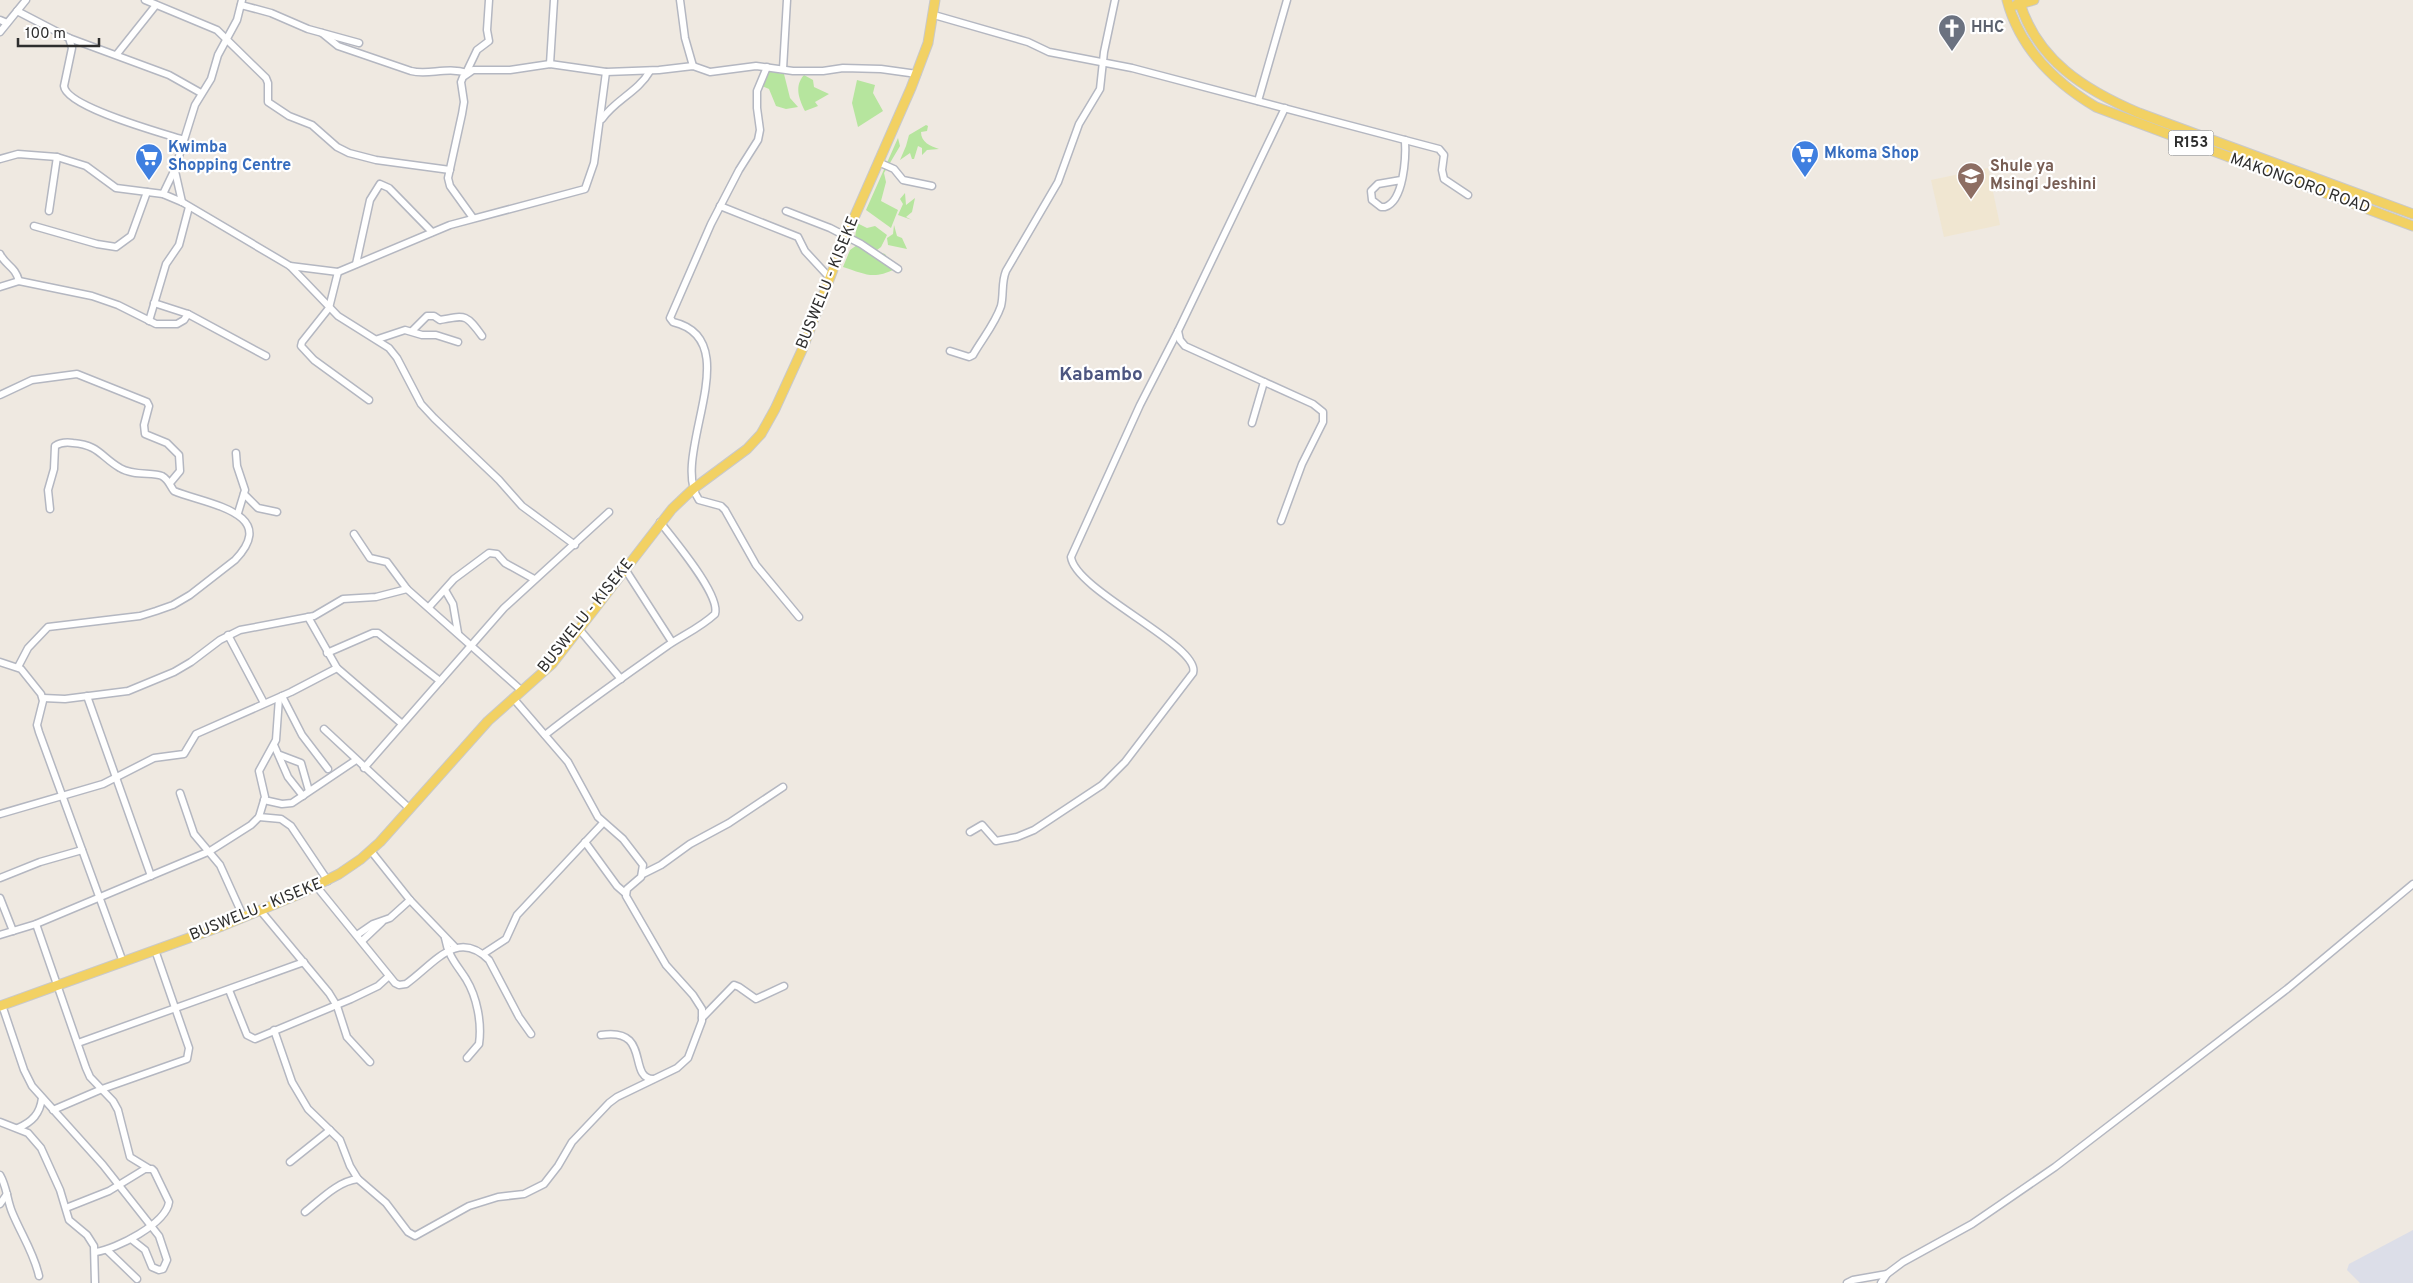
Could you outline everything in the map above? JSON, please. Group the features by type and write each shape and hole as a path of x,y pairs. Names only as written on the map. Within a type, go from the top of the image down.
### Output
{"main road":[{"name":"BUSWELU - KISEKE","path":"1,1006 57,987 260,910 328,881 371,851 482,728 552,664 660,522 693,489 747,449 765,428 795,366 846,236 917,74 928,43 934,15 933,0"},
{"path":"2008,4 2034,0"},
{"name":"MAKONGORO ROAD","path":"2020,2 2032,30 2048,52 2074,78 2101,97 2139,113 2413,214"},
{"name":"MAKONGORO ROAD","path":"2008,4 2029,48 2039,62 2066,88 2096,107 2413,226"}],"street":[{"path":"0,32 26,0"},
{"path":"145,0 214,28 266,78 268,83 268,102 289,116 312,125 337,148 376,160 450,170"},
{"path":"472,218 448,182 463,108 461,82 477,50 489,41 487,30 489,0"},
{"path":"550,64 554,0"},
{"path":"680,0 685,38 693,66"},
{"path":"783,70 787,0"},
{"path":"950,351 972,356 993,324 1001,304 1002,282 1006,271 1058,182 1079,124 1100,88 1103,71 1102,61 1114,0"},
{"path":"1258,101 1287,0"},
{"path":"163,194 175,170 190,119 201,93 211,79 218,55 227,41 241,2 299,26 359,43"},
{"path":"117,54 156,5"},
{"path":"17,11 69,38 117,54 146,69 180,80 201,93"},
{"path":"934,15 1028,42 1049,52 1102,61 1442,150 1444,155 1442,170 1444,179 1468,195"},
{"path":"0,20 7,23"},
{"path":"322,33 338,46 410,71 422,73 447,69 467,73 479,70 510,70 550,64 577,66 606,72 650,71 693,66 710,72 738,67 767,67 808,71 853,68 917,74"},
{"path":"69,38 72,54 64,86 69,96 97,110 184,140"},
{"path":"767,67 758,91 757,108 760,130 758,140 720,206 670,318 673,322 686,326 694,334 705,354 705,395 690,468 693,489 699,500 725,510 756,565 799,616"},
{"path":"601,120 610,109 639,86 650,71"},
{"path":"290,266 338,272 432,232 472,218 585,188 591,178 594,163 606,72"},
{"path":"970,832 982,825 996,842 1017,837 1049,821 1060,810 1094,791 1125,762 1193,674 1195,669 1192,661 1160,633 1123,608 1079,572 1072,563 1071,557 1140,405 1178,331 1285,108"},
{"path":"1401,180 1378,184 1371,192 1372,200 1381,207 1390,206 1401,180 1405,160 1405,140"},
{"path":"0,159 18,154 57,157 86,166 116,188 163,194 182,202 290,266 330,308 348,323 378,339 397,358 422,404 448,433 499,480 526,509 575,544"},
{"path":"49,211 57,157"},
{"path":"878,162 894,169 903,180 932,186"},
{"path":"175,170 182,202"},
{"path":"356,264 370,200 380,184 389,188 432,232"},
{"path":"34,226 97,244 116,247 131,236 147,192"},
{"path":"720,206 798,237 805,250 829,277"},
{"path":"148,321 166,264 179,245 189,207"},
{"path":"786,211 826,226 846,236 898,269"},
{"path":"0,254 14,268 19,281"},
{"path":"338,272 330,308 302,342 303,350 369,400"},
{"path":"0,287 19,281 105,300 148,321 163,325 177,324 184,320 188,314"},
{"path":"154,303 188,314 266,356"},
{"path":"412,331 428,316 434,316 440,320 459,316 469,320 482,336"},
{"path":"378,339 396,332 412,331 422,335 444,337 458,342"},
{"path":"1178,331 1180,340 1185,346 1313,404 1325,416 1296,480 1281,521"},
{"path":"0,395 32,380 77,374 147,402 149,406 144,425 145,434 167,444 179,455 180,471 170,483"},
{"path":"1252,424 1264,382"},
{"path":"18,667 28,648 48,627 140,616 173,606 235,560 247,545 248,527 238,513 174,491 170,483 160,476 144,475 121,468 101,451 87,444 60,443 56,445 54,450 54,469 48,490 50,509"},
{"path":"236,453 244,494 238,513"},
{"path":"244,494 258,508 277,512"},
{"path":"364,768 504,608 609,512"},
{"path":"544,735 672,642 708,621 715,614 716,605 696,571 660,522"},
{"path":"354,534 368,556 372,559 387,562 407,589 522,691"},
{"path":"429,607 465,570 492,552 497,554 505,563 534,579"},
{"path":"625,569 672,642"},
{"path":"43,698 65,699 128,691 174,672 228,635 257,626 308,618 320,614 343,599 376,597 407,589"},
{"path":"445,590 453,604 458,634"},
{"path":"308,618 337,668 401,724"},
{"path":"579,629 621,679"},
{"path":"327,653 373,633 378,633 440,680"},
{"path":"228,635 264,704"},
{"path":"0,662 18,667 24,671 43,698 37,725 39,732 123,962"},
{"path":"0,814 116,779 154,758 184,754 196,734 281,697 337,668"},
{"path":"87,696 151,876"},
{"path":"0,936 36,924 210,851 251,825 259,817 264,800 264,791 259,771 274,745 281,697"},
{"path":"281,697 302,735 328,769"},
{"path":"513,698 568,762 603,823 623,839 641,862 643,874"},
{"path":"324,729 410,809"},
{"path":"274,745 288,776 303,796"},
{"path":"280,756 301,763 309,791"},
{"path":"264,800 287,804 303,796 356,760"},
{"path":"625,893 643,874 661,865 690,844 729,823 783,787"},
{"path":"180,793 197,840 210,851 228,880 244,916"},
{"path":"259,817 281,819 291,826 328,881"},
{"path":"483,954 506,939 517,915 603,823"},
{"path":"585,842 617,886 625,893 666,965 698,1003 702,1018"},
{"path":"0,878 40,862 82,850"},
{"path":"371,851 410,900 455,947"},
{"path":"1881,1283 1887,1274 1917,1253 1972,1224 2047,1173 2287,989 2413,884"},
{"path":"317,887 358,935 389,976 399,985 406,984 455,947 472,947 483,954 489,960 519,1016 531,1034"},
{"path":"0,898 13,931"},
{"path":"362,941 410,900"},
{"path":"260,910 304,962 337,1006 347,1037 370,1062"},
{"path":"358,935 373,924 382,922"},
{"path":"36,924 90,1077 118,1110 130,1157 154,1171 169,1202 165,1213 150,1226 107,1250 96,1252"},
{"path":"445,938 448,952 467,981 476,1003 479,1044 467,1058"},
{"path":"53,1110 102,1089 187,1059 189,1048 155,950"},
{"path":"78,1043 304,962"},
{"path":"229,990 247,1035 255,1039 337,1006 378,986 389,976"},
{"path":"274,1030 300,1096 316,1119 340,1140 350,1166 358,1179 386,1203 412,1236 418,1235 469,1206 498,1197 524,1194 544,1184 558,1166 572,1142 617,1097 684,1064 702,1018 734,986 739,986 756,999 784,986"},
{"path":"1,1006 28,1079 42,1098 119,1185 150,1226 164,1247 167,1260 163,1269 159,1270 152,1267 145,1250 130,1238"},
{"path":"601,1035 618,1034 628,1038 636,1050 642,1074 647,1079 654,1080"},
{"path":"18,1128 34,1119 41,1107 42,1098"},
{"path":"0,1122 18,1128 32,1136 41,1148 60,1190 69,1220 87,1235 96,1252 93,1271 95,1283"},
{"path":"290,1162 330,1130"},
{"path":"66,1208 119,1185 148,1168"},
{"path":"0,1176 12,1212 34,1255 40,1280"},
{"path":"305,1212 339,1186 358,1179"},
{"path":"0,1204 7,1194"},
{"path":"107,1250 137,1279"},
{"path":"1847,1283 1853,1280 1887,1274"}],"shaded area":[{"path":"1988,168 2000,225 1944,237 1931,180"},
{"path":"2413,1230 2413,1283 2360,1283 2347,1270 2349,1264"}],"green space":[{"path":"766,71 784,74 790,98 798,107 786,109 776,106 769,89 762,86"},
{"path":"804,75 813,80 814,87 829,94 815,102 818,106 805,111 799,97 798,88"},
{"path":"857,80 875,85 873,93 883,111 858,127 852,103"},
{"path":"926,125 928,126 927,131 921,132 924,141 939,149 927,150 922,155 922,148 918,146 914,159 912,159 910,153 900,160 909,135"},
{"path":"898,138 900,146 884,173 886,182 881,201 898,210 891,228 866,210"},
{"path":"905,193 906,205 915,198 912,212 906,217 912,220 898,215 903,204 900,199"},
{"path":"857,223 867,228 875,226 887,235 881,247 877,250 857,242 849,245 855,238"},
{"path":"894,225 897,236 902,238 907,249 888,245 887,238 893,234"},
{"path":"857,245 885,254 895,269 881,274 869,275 843,267 850,250"}],"place":[{"name":"HHC","path":"1952,52"},
{"name":"Mkoma Shop","path":"1805,178"},
{"name":"Kwimba Shopping Centre","path":"149,181"},
{"name":"Shule ya Msingi Jeshini","path":"1971,200"}],"district":[{"name":"Kabambo","path":"1101,375"}]}
